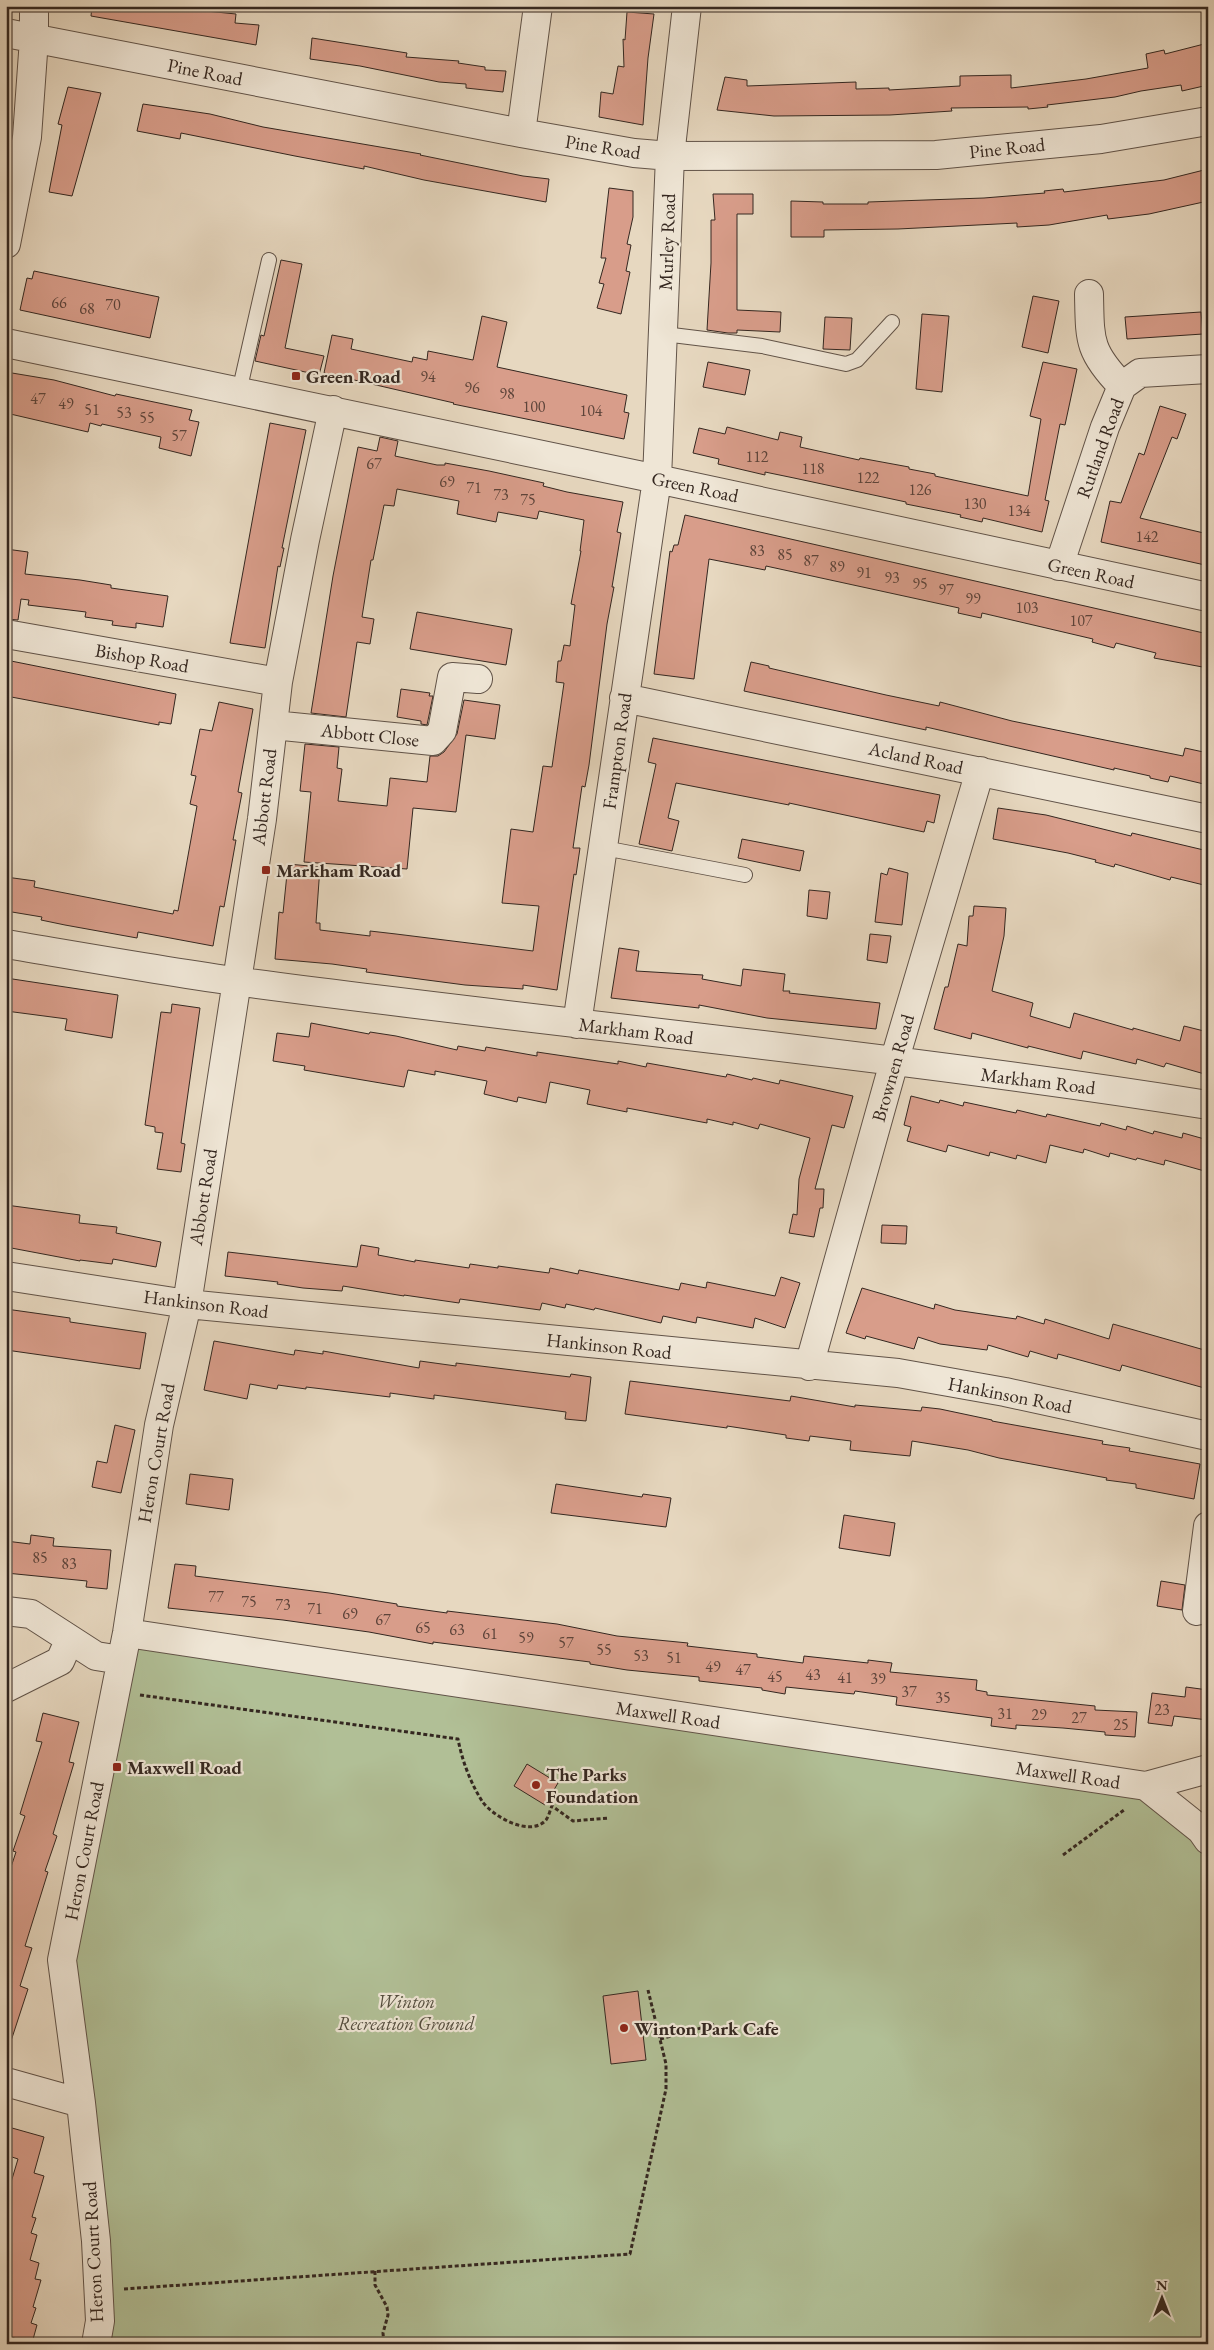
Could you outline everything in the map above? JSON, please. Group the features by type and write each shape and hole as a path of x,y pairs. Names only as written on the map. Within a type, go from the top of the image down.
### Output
{"street":[{"path":"6,244 27,138 34,39 34,6"},
{"path":"521,133 538,6"},
{"name":"Murley Road","path":"657,479 670,156 687,6"},
{"name":"Pine Road","path":"6,33 521,133 634,153 670,156 936,155 1101,139 1208,121"},
{"path":"1089,294 1090,336 1096,355 1105,369 1122,386"},
{"name":"Green Road","path":"6,343 333,410 1208,597"},
{"name":"Rutland Road","path":"1059,566 1105,427 1122,386 1140,373 1208,369"},
{"name":"Abbott Road","path":"187,1304 262,819 278,682 305,540 333,410"},
{"name":"Frampton Road","path":"577,1024 657,479"},
{"name":"Bishop Road","path":"6,634 278,682"},
{"name":"Abbott Close","path":"273,724 433,741 442,731 452,677 478,679"},
{"name":"Acland Road","path":"624,698 1208,819"},
{"name":"Brownen Road","path":"809,1366 894,1062 980,771"},
{"name":"Markham Road","path":"6,944 237,981 894,1062 1126,1092 1208,1105"},
{"name":"Hankinson Road","path":"6,1276 187,1304 809,1366 898,1373 1005,1392 1208,1436"},
{"name":"Heron Court Road","path":"96,2344 100,2321 96,2241 81,2103 62,1960 126,1633 159,1424 187,1304"},
{"path":"1197,1611 1208,1526"},
{"path":"6,1611 31,1614 69,1641 96,1656 121,1660"},
{"name":"Maxwell Road","path":"126,1633 1149,1788 1208,1769"},
{"path":"6,1688 60,1661 69,1641"},
{"path":"1149,1788 1201,1830 1208,1840"},
{"path":"6,2082 81,2103"}],"lane":[{"path":"239,392 269,260"},
{"path":"664,334 762,346 846,364 857,360 892,322"},
{"path":"604,848 745,874"}],"path":[{"path":"115,1692 458,1739 462,1758 474,1787 483,1802 498,1816 524,1827 534,1827 546,1820 552,1806 573,1821 609,1818"},
{"path":"1063,1855 1149,1788"},
{"path":"98,2292 630,2254 666,2089 666,2064 648,1990"},
{"path":"660,2039 716,2024"},
{"path":"375,2271 375,2285 387,2307 388,2315 383,2333 384,2344"}],"green space":[{"name":"Winton Recreation Ground","path":"127,1633 1146,1786 1208,1840 1208,2344 96,2344 62,1960"}],"building":[{"path":"92,6 156,6 236,14 235,23 259,25 256,45 91,16"},
{"path":"627,12 654,14 648,58 643,125 599,117 601,92 613,94 618,66 624,67 623,39 625,40"},
{"path":"312,38 407,53 406,57 459,61 458,63 485,67 485,70 506,71 503,92 466,88 466,84 439,82 360,66 310,59"},
{"path":"1208,43 1208,85 1182,91 1181,85 1115,97 1047,105 1048,107 1028,109 1028,107 951,108 952,111 890,115 774,116 717,110 725,77 747,80 747,86 856,82 856,89 889,88 889,90 960,86 960,76 1011,75 1011,88 1086,79 1148,68 1146,54 1164,50 1165,54"},
{"path":"68,87 101,93 72,196 49,192 62,125 58,124"},
{"path":"143,104 210,114 263,127 421,154 523,176 549,179 546,202 424,180 364,166 364,169 181,133 180,139 137,131"},
{"path":"1208,169 1208,201 1149,214 1108,219 1107,215 1049,225 1017,227 1017,223 898,229 824,230 824,237 791,237 791,201 823,202 823,204 868,204 868,202 984,198 1045,193 1044,191 1063,189 1064,192 1164,180"},
{"path":"609,188 633,191 633,217 627,244 631,245 626,271 630,272 621,314 597,308 604,284 599,283 606,258 601,258"},
{"path":"713,194 753,194 753,214 737,214 737,310 781,312 780,332 737,330 737,333 728,333 707,330 711,263 711,220 715,220"},
{"path":"281,260 302,264 285,348 324,356 319,375 255,361 261,335 264,336"},
{"path":"34,271 159,297 150,338 20,310 27,278 32,279"},
{"path":"1033,296 1059,301 1048,353 1022,347"},
{"path":"1201,312 1203,334 1127,339 1125,317"},
{"path":"922,314 949,316 942,392 916,389"},
{"path":"482,316 507,322 497,367 627,395 624,412 629,413 624,439 453,404 324,373 332,335 353,339 351,349 412,362 413,357 427,360 428,351 473,360"},
{"path":"825,317 852,318 850,350 823,349"},
{"path":"708,362 750,370 745,395 703,387"},
{"path":"1043,362 1077,369 1065,425 1060,424 1045,500 1049,501 1042,532 983,518 982,522 960,517 961,515 906,504 906,502 765,472 765,475 718,464 719,459 693,453 699,428 725,434 727,427 778,440 780,432 802,437 800,447 859,460 860,458 909,467 909,469 935,474 935,476 1028,496 1041,419 1030,416"},
{"path":"6,372 54,380 115,396 116,394 192,410 189,420 199,422 191,456 159,448 161,437 90,423 88,432 6,413"},
{"path":"1160,406 1186,414 1177,439 1172,437 1140,518 1208,534 1208,554 1205,565 1101,542 1110,501 1121,503 1139,453 1144,455"},
{"path":"270,423 306,430 282,548 284,548 280,567 278,566 265,648 230,643"},
{"path":"380,437 398,441 395,456 437,465 445,465 445,463 489,471 544,483 543,486 567,492 623,502 617,532 621,533 612,587 614,587 607,624 589,765 585,787 582,786 573,848 580,848 576,875 574,874 557,990 523,985 523,989 465,985 366,972 367,969 332,964 275,959 279,912 283,913 288,864 320,867 316,923 320,923 320,930 370,936 370,931 533,951 539,906 502,903 511,829 533,832 543,766 552,767 564,683 556,682 558,661 561,661 564,645 570,646 575,605 571,604 581,551 584,520 539,511 537,519 498,512 496,522 457,514 459,501 397,489 394,506 384,505 373,560 371,560 362,617 374,619 370,644 357,642 346,717 311,713 333,576 358,447 377,451"},
{"path":"685,515 1208,634 1208,668 1154,658 1156,653 1116,643 1114,648 1092,642 1093,639 982,613 981,618 958,613 959,608 766,566 765,570 709,559 694,679 654,674 670,551 672,552 674,545 678,545"},
{"path":"6,549 28,552 25,574 80,580 111,585 111,588 168,596 163,627 136,623 136,628 112,625 113,621 85,617 86,612 28,605 29,600 21,599 18,620 6,619"},
{"path":"417,612 512,629 506,665 410,649"},
{"path":"6,660 176,694 171,724 159,722 159,725 6,696"},
{"path":"751,662 769,666 769,668 886,695 939,706 940,702 1012,721 1183,756 1185,748 1208,753 1208,785 1170,776 1168,782 1150,778 1150,776 1114,768 1114,770 926,727 926,730 744,691"},
{"path":"401,689 430,693 429,696 433,696 427,725 421,724 421,721 397,717"},
{"path":"464,700 500,705 495,739 466,735 456,812 413,808 407,869 304,862 311,792 300,791 305,744 339,747 337,768 342,769 338,801 387,806 390,778 427,782 430,756 438,756 444,752 457,734"},
{"path":"219,702 253,709 238,792 242,793 233,840 236,840 224,907 220,906 213,946 138,932 137,938 65,925 41,920 42,917 6,911 6,877 35,881 34,887 173,914 174,910 178,911 197,806 190,804 196,776 191,775 200,729 212,731"},
{"path":"653,738 940,795 934,823 927,821 924,832 789,803 789,805 676,783 668,818 679,821 672,851 639,844 656,764 648,762"},
{"path":"998,808 1046,815 1131,836 1132,833 1208,851 1208,886 1171,877 1170,880 1115,864 1114,867 1068,853 993,839"},
{"path":"742,839 804,851 800,871 738,858"},
{"path":"889,868 908,873 902,925 875,922 881,873 887,875"},
{"path":"809,890 830,892 827,919 807,916"},
{"path":"974,906 1006,908 1004,936 992,991 1033,1003 1030,1016 1070,1028 1074,1013 1180,1041 1184,1026 1208,1032 1208,1075 1166,1063 1164,1067 1137,1059 1136,1064 1083,1051 1081,1059 1028,1046 1028,1048 972,1033 971,1039 934,1029 945,987 948,987 958,944 967,946 969,916 973,916"},
{"path":"870,934 891,936 887,963 867,960"},
{"path":"619,948 639,951 636,971 703,975 702,979 741,986 743,969 785,974 783,991 790,991 789,993 880,1003 876,1029 767,1018 699,1005 699,1008 611,998"},
{"path":"6,978 118,995 112,1038 65,1030 67,1019 6,1011"},
{"path":"172,1004 200,1008 181,1143 185,1144 181,1172 157,1169 163,1133 155,1132 155,1127 145,1125 161,1012 171,1013"},
{"path":"311,1023 369,1034 370,1032 396,1036 457,1050 458,1046 485,1051 486,1047 537,1056 537,1052 618,1064 618,1061 646,1067 647,1063 726,1077 727,1074 752,1080 753,1078 779,1084 780,1080 853,1096 844,1128 832,1125 815,1189 824,1189 823,1208 820,1208 814,1237 789,1233 793,1214 797,1215 799,1179 810,1138 760,1124 758,1129 733,1122 733,1125 707,1119 707,1123 627,1108 627,1112 587,1104 590,1090 550,1082 546,1103 518,1097 517,1102 484,1094 487,1081 435,1071 435,1075 408,1070 404,1087 304,1070 305,1066 273,1061 277,1033 309,1037"},
{"path":"911,1096 939,1103 940,1100 963,1106 964,1102 1016,1113 1017,1110 1046,1117 1047,1114 1100,1126 1101,1123 1126,1130 1127,1126 1153,1134 1154,1131 1182,1138 1183,1133 1208,1140 1208,1172 1165,1160 1164,1165 1110,1153 1109,1157 1084,1149 1083,1153 1050,1145 1046,1163 1017,1155 1016,1159 990,1152 989,1156 948,1145 946,1152 907,1141 911,1127 904,1125"},
{"path":"6,1205 80,1215 79,1223 117,1227 116,1233 161,1242 156,1267 113,1259 112,1264 80,1261 6,1247"},
{"path":"882,1225 907,1226 906,1244 881,1243"},
{"path":"361,1245 379,1248 378,1255 415,1262 415,1260 469,1268 470,1264 498,1268 498,1266 549,1273 550,1268 578,1274 579,1270 679,1290 681,1283 706,1288 707,1282 775,1296 781,1277 800,1283 785,1328 755,1318 753,1328 697,1317 696,1323 663,1316 661,1323 595,1308 594,1310 566,1304 565,1308 542,1303 540,1310 460,1299 459,1303 343,1286 342,1291 303,1288 277,1284 278,1282 225,1276 228,1252 357,1267"},
{"path":"862,1288 934,1309 935,1304 955,1310 1016,1319 1017,1316 1044,1324 1045,1319 1109,1339 1113,1324 1208,1351 1208,1389 1122,1365 1120,1371 1058,1354 1057,1359 1030,1351 1028,1357 988,1345 987,1350 940,1344 918,1337 914,1349 866,1336 865,1339 846,1333"},
{"path":"6,1309 70,1318 70,1322 146,1333 140,1369 6,1350"},
{"path":"214,1341 294,1355 295,1350 323,1354 323,1351 419,1368 420,1361 456,1366 456,1363 570,1377 571,1374 591,1377 586,1421 565,1419 566,1412 434,1395 434,1399 390,1393 390,1397 278,1385 277,1389 250,1384 247,1399 204,1390"},
{"path":"630,1381 790,1401 791,1396 855,1407 855,1405 921,1411 922,1407 940,1409 992,1421 1103,1441 1102,1444 1130,1448 1129,1451 1200,1464 1194,1499 1136,1488 1136,1484 1106,1480 1107,1478 999,1458 968,1450 912,1441 910,1456 850,1450 851,1441 810,1436 809,1441 786,1438 786,1435 727,1426 727,1428 625,1414"},
{"path":"115,1425 135,1430 121,1493 92,1487 97,1461 107,1463"},
{"path":"190,1474 233,1479 229,1510 186,1504"},
{"path":"556,1484 642,1497 643,1494 671,1498 666,1527 551,1513"},
{"path":"844,1515 895,1523 890,1556 839,1548"},
{"path":"31,1535 54,1538 53,1546 111,1550 107,1589 86,1587 87,1581 6,1573 6,1541 30,1544"},
{"path":"175,1564 196,1566 195,1576 329,1593 447,1613 447,1611 557,1624 617,1636 688,1643 687,1646 757,1654 757,1657 803,1663 804,1656 868,1663 868,1660 892,1663 890,1672 977,1680 976,1690 987,1692 987,1695 1095,1706 1095,1710 1137,1712 1135,1737 1105,1735 1105,1732 1063,1728 1016,1725 1016,1729 991,1726 992,1718 896,1705 897,1697 855,1691 854,1694 786,1687 785,1694 762,1690 762,1688 699,1681 699,1677 627,1670 590,1664 590,1662 433,1642 433,1644 369,1632 283,1620 168,1608"},
{"path":"1161,1581 1185,1585 1182,1610 1157,1606"},
{"path":"1186,1687 1208,1690 1208,1720 1174,1716 1172,1726 1148,1723 1152,1693 1185,1697"},
{"path":"43,1713 79,1722 69,1762 74,1763 53,1834 57,1836 45,1871 48,1872 25,1946 32,1948 20,1986 28,1989 10,2044 6,2043 6,1882 16,1852 13,1851 25,1816 20,1814 42,1742 36,1741"},
{"name":"The Parks Foundation","path":"527,1764 558,1783 545,1805 514,1786"},
{"name":"Winton Park Cafe","path":"638,1991 646,2060 611,2064 603,1996"},
{"path":"12,2128 44,2137 34,2173 44,2176 32,2217 36,2218 31,2233 37,2235 30,2260 39,2263 35,2279 41,2280 33,2307 36,2308 31,2323 37,2325 32,2343 6,2336 6,2199 18,2159 6,2155"}],"place":[{"name":"Green Road","path":"296,376"},
{"name":"Markham Road","path":"266,870"},
{"name":"Maxwell Road","path":"117,1767"},
{"name":"The Parks Foundation","path":"536,1785"},
{"name":"Winton Park Cafe","path":"624,2028"}]}
